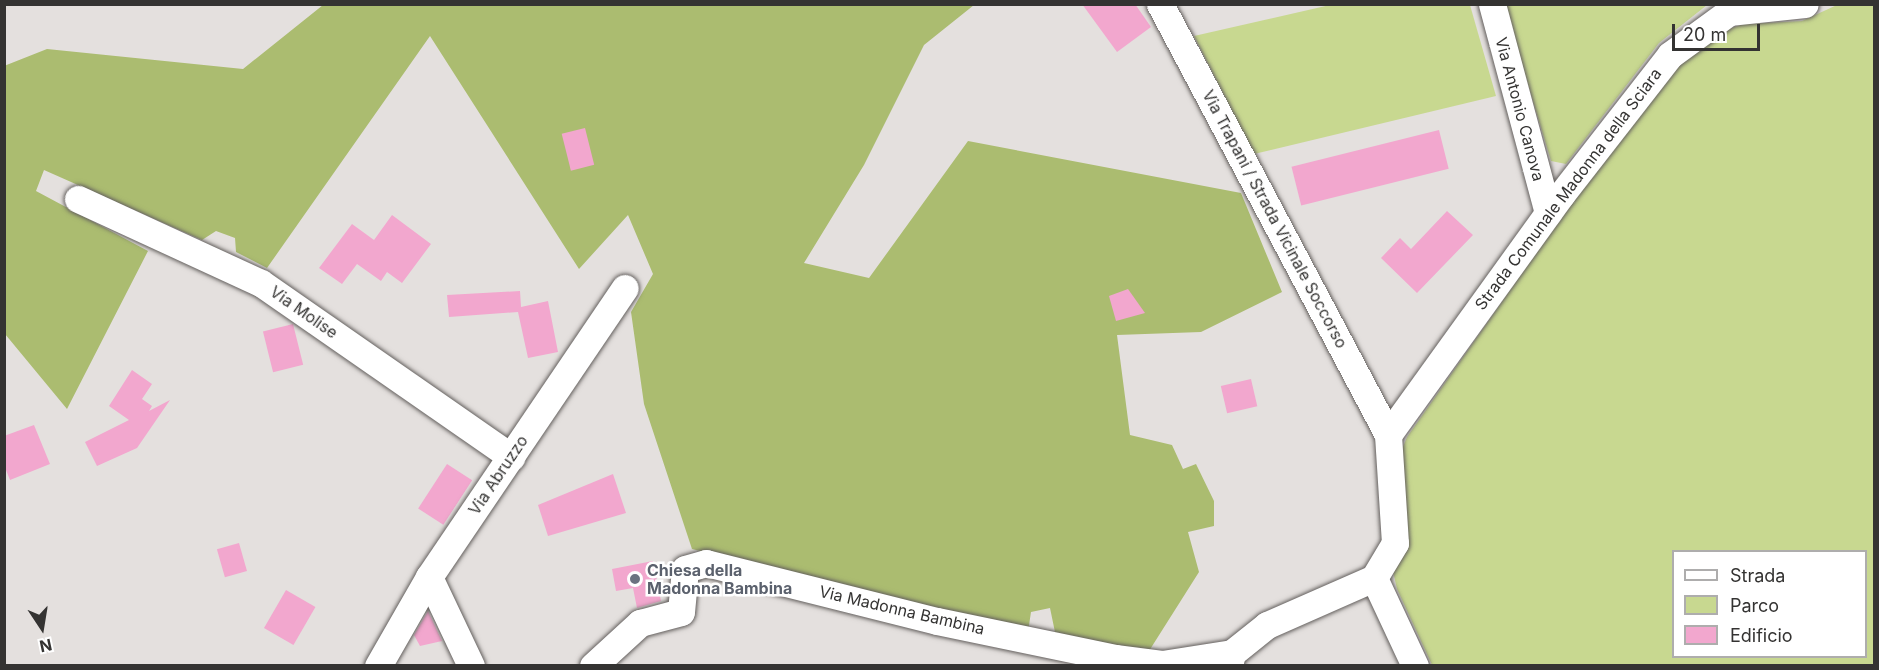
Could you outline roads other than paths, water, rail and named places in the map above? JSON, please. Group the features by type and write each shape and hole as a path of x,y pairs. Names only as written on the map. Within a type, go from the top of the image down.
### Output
{"street":[{"name":"Via Trapani / Strada Vicinale Soccorso","path":"1160,4 1389,435"},
{"name":"Via Antonio Canova","path":"1492,4 1548,213"},
{"name":"Strada Comunale Madonna della Sciara","path":"1389,435 1643,85 1705,26 1729,12 1805,4"},
{"name":"Via Molise","path":"78,199 261,283 511,457"},
{"name":"Via Abruzzo","path":"378,666 429,577 625,288"},
{"path":"1230,659 1267,625 1374,578 1395,543 1389,435"},
{"name":"Via Madonna Bambina","path":"593,666 640,623 681,612 685,569 706,563 937,621 1115,658 1162,664 1230,659"},
{"path":"429,577 471,666"},
{"path":"1374,578 1415,666"}],"place":[{"name":"Chiesa della Madonna Bambina","path":"635,579"}]}
